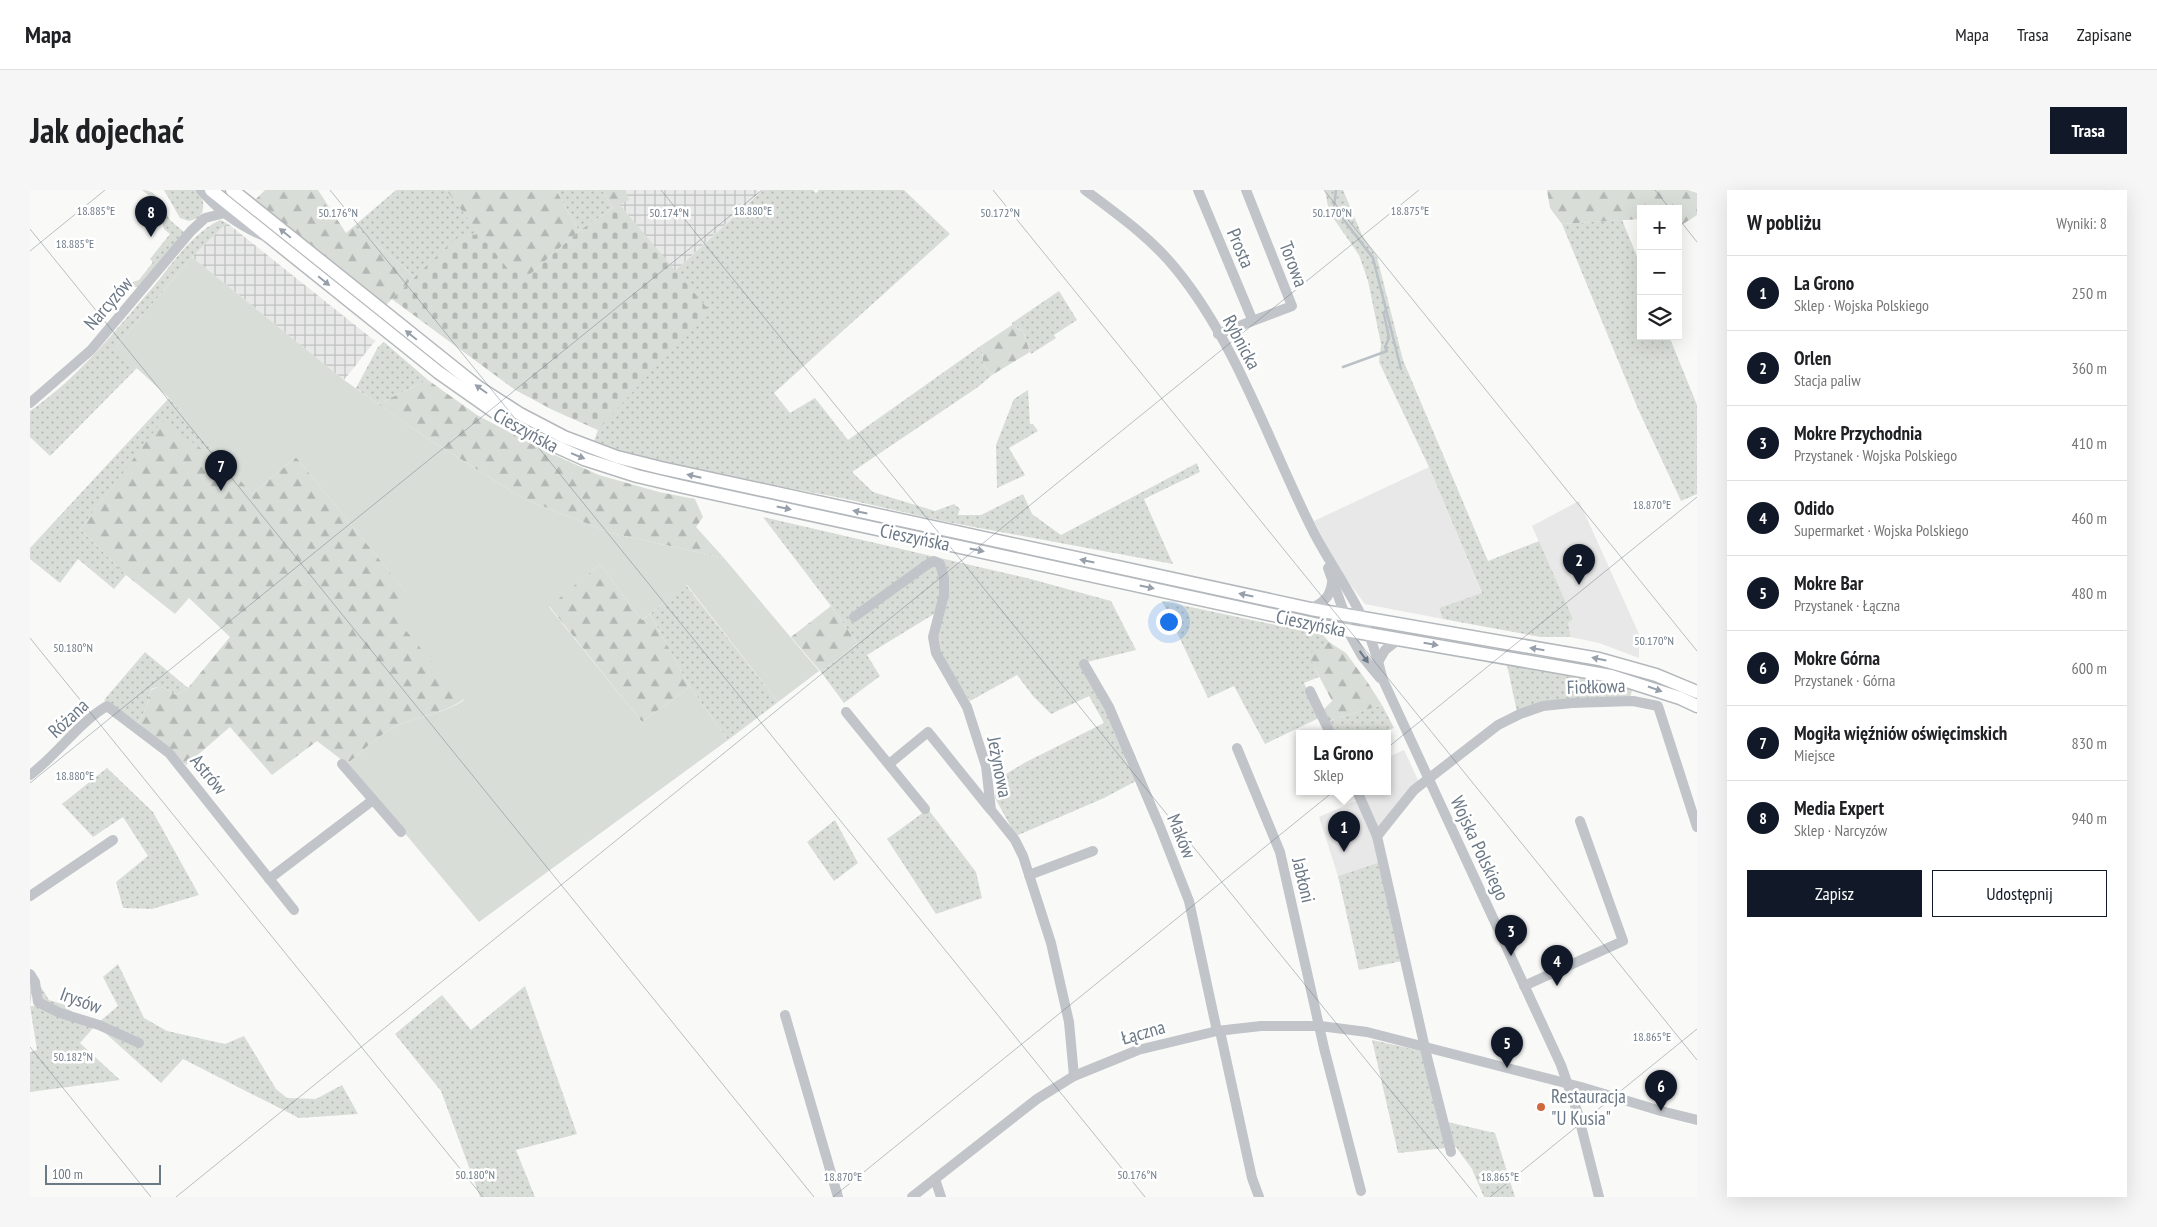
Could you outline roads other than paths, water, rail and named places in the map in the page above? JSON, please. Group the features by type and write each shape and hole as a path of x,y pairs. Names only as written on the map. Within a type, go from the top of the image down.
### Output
{"main road":[{"name":"Cieszyńska","path":"232,190 478,388 520,414 564,437 617,456 702,478 1311,609 1599,659 1656,675 1697,692"},
{"name":"Cieszyńska","path":"210,195 272,240 473,398 533,436 584,459 637,476 684,487 1348,631 1611,676 1680,698 1697,706"}],"street":[{"path":"201,190 210,195 225,213 247,229 272,240"},
{"name":"Rybnicka","path":"1085,190 1140,233 1163,255 1190,287 1239,373 1321,546 1362,619"},
{"name":"Prosta","path":"1198,190 1252,320"},
{"name":"Torowa","path":"1218,334 1292,306 1246,190"},
{"name":"Narcyzów","path":"30,403 91,350 191,231 205,218 210,195"},
{"path":"205,218 225,213"},
{"name":"Rybnicka","path":"1321,546 1345,615"},
{"name":"Jeżynowa","path":"854,617 928,564 934,561 940,564 944,578 944,595 932,637 936,653 967,707 978,738 986,766 991,810 1015,840 1029,875 1051,943 1069,1022 1074,1076"},
{"path":"1311,609 1326,600 1331,590 1332,582"},
{"name":"Wojska Polskiego","path":"1345,615 1348,631 1362,656 1383,680"},
{"name":"Wojska Polskiego","path":"1362,619 1383,680 1569,1084 1599,1197"},
{"path":"1378,662 1385,650 1399,639"},
{"name":"Maków","path":"1084,664 1109,707 1181,879 1188,901 1252,1178 1259,1197"},
{"path":"1310,691 1329,730"},
{"name":"Fiołkowa","path":"1429,779 1498,724 1535,709 1562,704 1633,701 1658,706 1697,828"},
{"name":"Różana","path":"30,775 50,758 93,714 107,706"},
{"name":"Astrów","path":"107,706 169,753 294,910"},
{"path":"846,712 925,809"},
{"path":"889,764 928,732 991,810"},
{"name":"Jabłoni","path":"1237,748 1280,852 1320,1026 1361,1191"},
{"path":"342,764 401,832"},
{"name":"Wojska Polskiego","path":"1378,836 1414,790 1429,779"},
{"path":"1359,795 1378,836 1383,867 1424,1046 1452,1152"},
{"path":"269,879 373,800"},
{"path":"1524,986 1623,940 1580,822"},
{"path":"30,896 113,840"},
{"path":"1029,875 1093,851"},
{"name":"Irysów","path":"30,974 35,982 38,1002 60,1013 99,1025 139,1043"},
{"path":"785,1015 838,1197"},
{"name":"Łączna","path":"912,1197 1037,1099 1074,1076 1138,1050 1218,1031 1261,1026 1320,1026 1367,1032 1569,1084 1697,1120"},
{"path":"935,1179 940,1197"}],"waterway":[{"path":"1336,190 1334,207 1373,258 1401,369"},
{"path":"1343,367 1387,351 1385,347 1389,338 1385,311"}],"place":[{"name":"Media Expert","path":"151,237"},
{"name":"Mogiła więźniów oświęcimskich","path":"221,491"},
{"name":"Orlen","path":"1579,585"},
{"name":"La Grono","path":"1344,852"},
{"name":"Mokre Przychodnia","path":"1511,956"},
{"name":"Odido","path":"1557,986"},
{"name":"Mokre Bar","path":"1507,1068"},
{"name":"Restauracja \"U Kusia\"","path":"1541,1107"},
{"name":"Mokre Górna","path":"1661,1111"}]}
